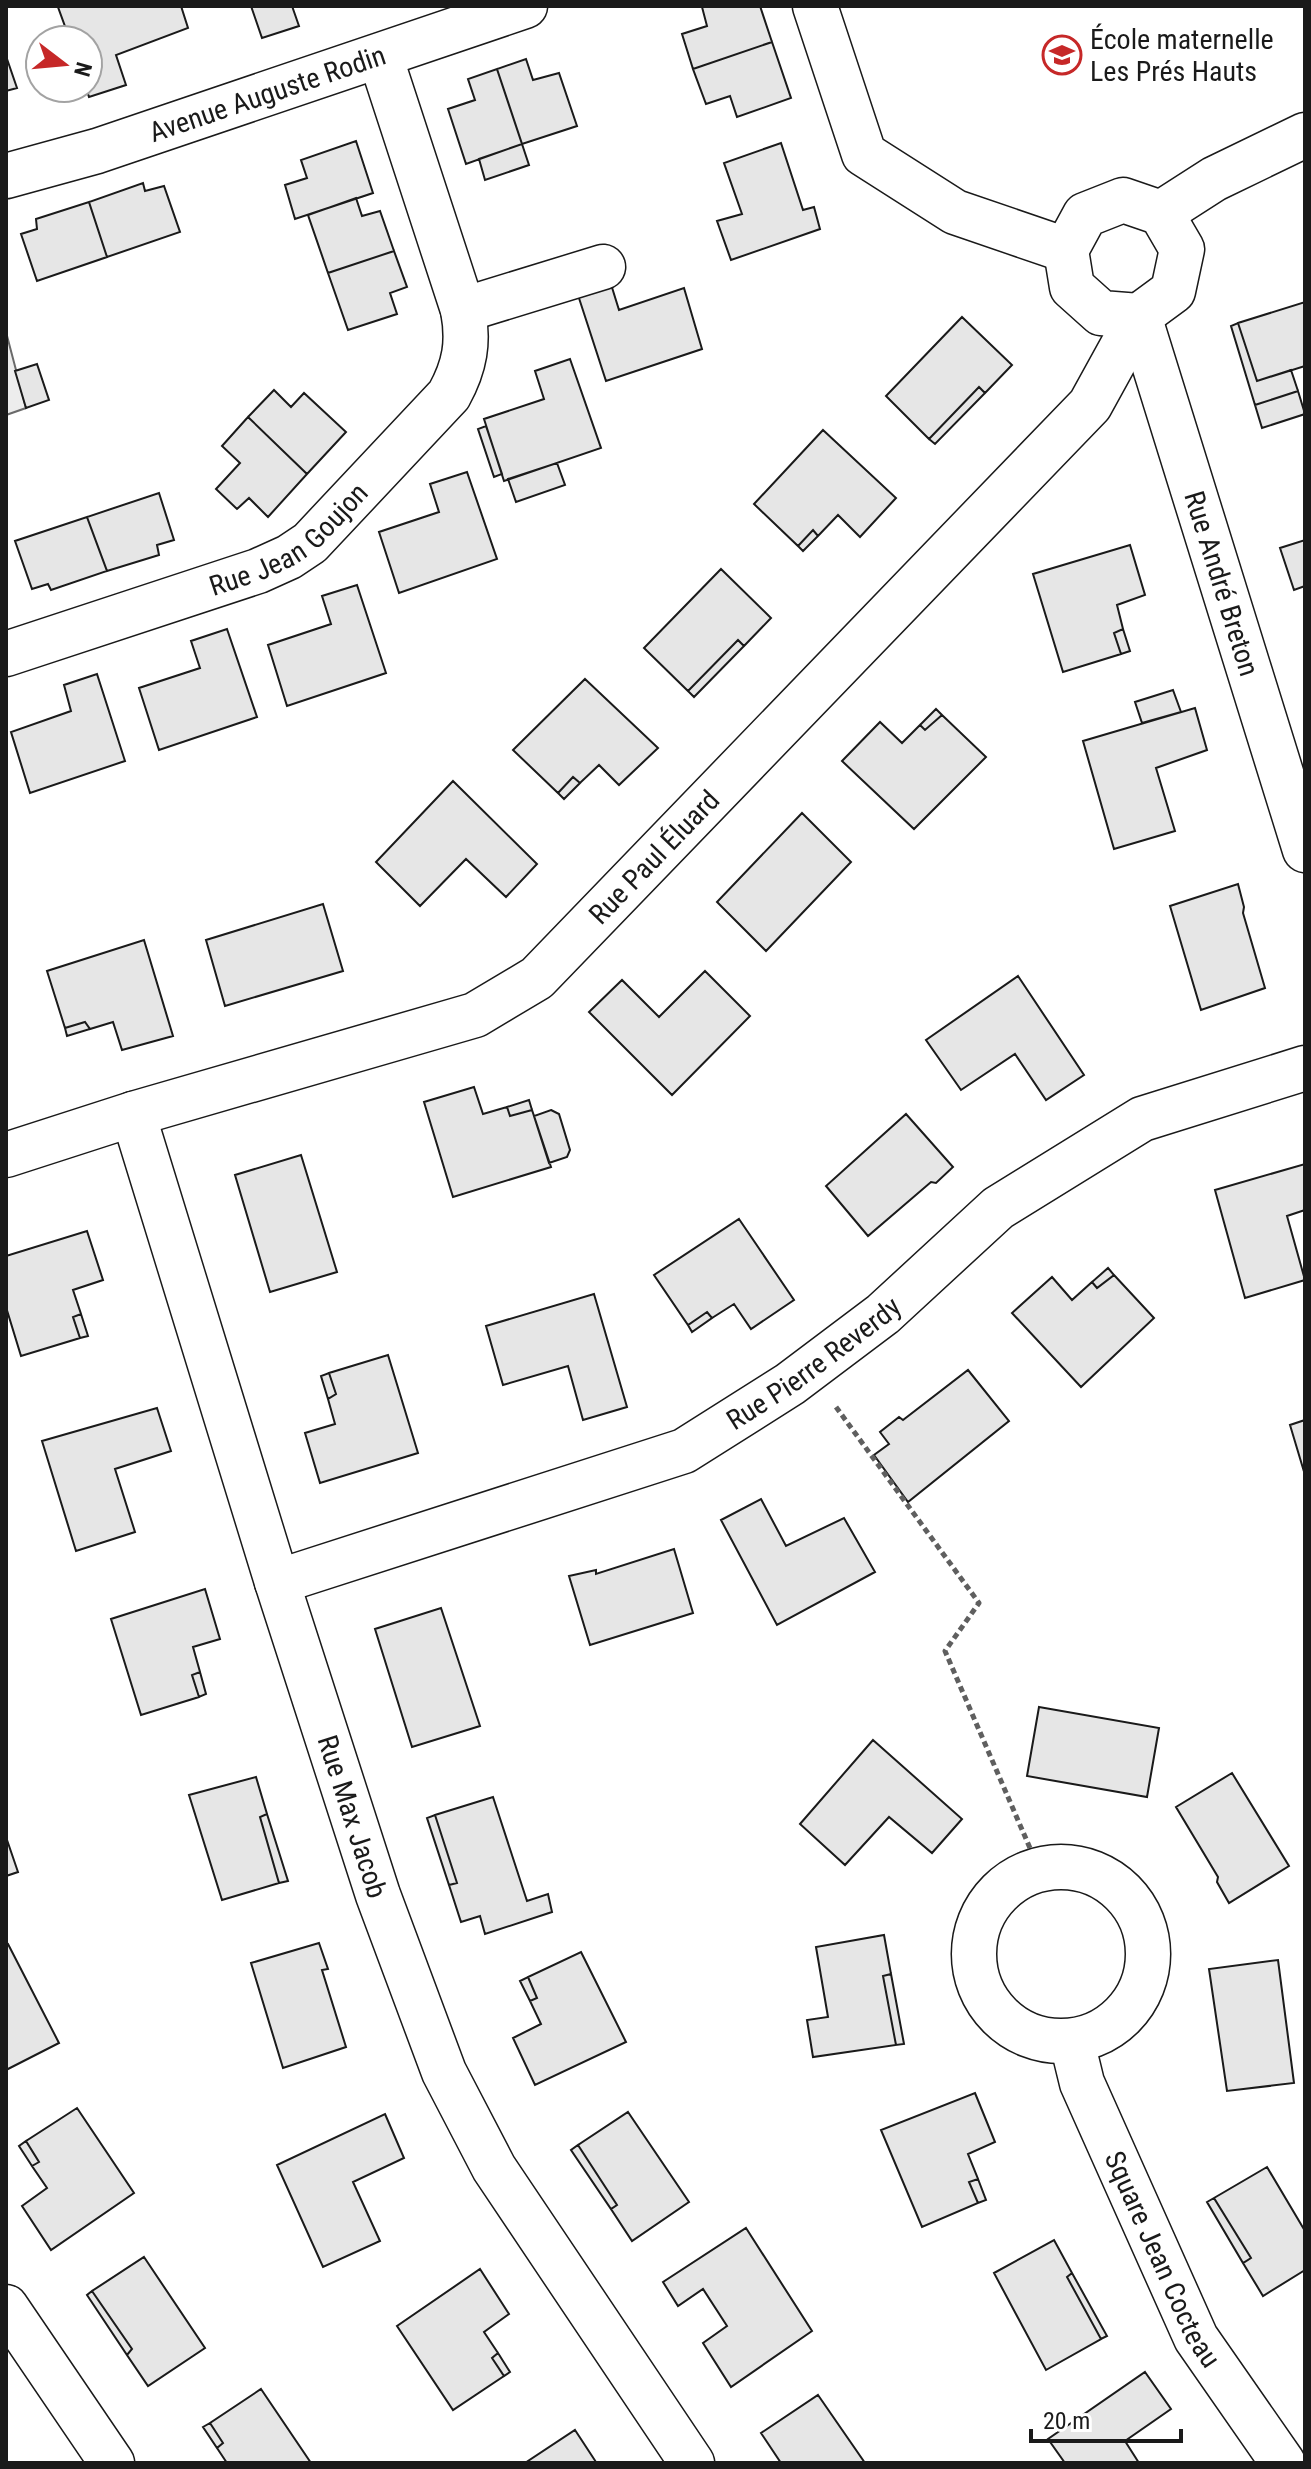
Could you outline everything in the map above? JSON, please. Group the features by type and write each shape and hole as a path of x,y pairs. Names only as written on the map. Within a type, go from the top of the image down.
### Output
{"street":[{"name":"Avenue Auguste Rodin","path":"6,176 97,151 525,6"},
{"path":"815,6 864,154 955,212 1066,250"},
{"name":"Rue Jean Goujon","path":"6,654 258,571 289,557 310,543 449,395 466,356 467,332 463,310 380,56"},
{"path":"1161,213 1214,179 1305,135"},
{"path":"1123,200 1161,213 1182,249 1173,291 1139,316 1101,313 1072,287 1066,250 1085,215 1123,200"},
{"path":"463,310 603,267"},
{"name":"Rue André Breton","path":"1139,316 1305,850"},
{"name":"Rue Paul Éluard","path":"6,1155 133,1114 475,1015 537,978 1090,405 1139,316"},
{"name":"Rue Pierre Reverdy","path":"277,1582 684,1451 809,1370 883,1314 998,1208 1129,1127 1142,1119 1305,1068"},
{"name":"Rue Max Jacob","path":"133,1114 277,1582 378,1895 444,2072 494,2168 692,2463"},
{"path":"1067,1866 1096,1873 1119,1888 1137,1911 1147,1937 1148,1967 1139,1994 1122,2017 1099,2034 1072,2042 1042,2040 1015,2030 993,2010 978,1985 973,1956 977,1927 991,1901 1012,1881 1039,1869 1067,1866"},
{"name":"Square Jean Cocteau","path":"1072,2042 1082,2083 1196,2338 1283,2463"},
{"path":"6,2307 112,2463"}],"path":[{"path":"809,1370 979,1603 945,1651 1039,1869"}],"shaded area":[{"path":"6,332 26,408 6,415"}],"building":[{"path":"181,6 188,28 116,55 126,85 104,92 104,24 64,24 58,7"},
{"path":"251,6 292,6 299,26 262,38"},
{"path":"760,6 772,42 693,69 682,34 707,26 702,7"},
{"path":"772,42 791,98 737,117 730,96 706,104 693,69"},
{"path":"6,56 17,88 6,91"},
{"path":"526,59 533,80 559,73 577,126 522,144 497,69"},
{"path":"497,69 522,144 466,164 448,109 475,100 468,79"},
{"path":"356,141 373,193 295,219 285,185 307,178 301,160"},
{"path":"781,143 803,210 814,207 820,229 731,260 717,221 742,214 724,163"},
{"path":"522,144 529,165 485,180 479,159"},
{"path":"143,183 145,191 164,186 180,232 107,257 89,202"},
{"path":"356,198 362,216 380,211 394,251 328,273 308,215"},
{"path":"89,202 107,257 37,281 21,234 37,229 36,219"},
{"path":"394,251 407,287 390,293 397,314 348,330 328,273"},
{"path":"610,281 619,310 684,288 702,349 606,381 577,292"},
{"path":"1305,302 1305,366 1257,381 1238,323"},
{"path":"962,317 1012,365 985,393 979,387 929,439 886,396"},
{"path":"1238,323 1257,381 1291,370 1298,391 1255,405 1231,326"},
{"path":"570,359 601,448 504,481 484,419 544,399 535,371"},
{"path":"37,364 49,400 26,408 15,371"},
{"path":"979,387 985,393 935,444 929,439"},
{"path":"274,390 291,407 304,393 346,432 307,474 248,417"},
{"path":"1298,391 1305,414 1262,428 1255,405"},
{"path":"248,417 307,474 268,517 249,498 237,509 216,489 240,463 222,446"},
{"path":"486,426 502,474 494,477 478,429"},
{"path":"823,430 896,498 860,537 838,515 818,536 813,530 798,546 754,504"},
{"path":"557,463 565,485 516,502 508,479"},
{"path":"467,472 497,559 399,593 379,532 439,512 430,484"},
{"path":"159,493 174,540 157,545 159,555 107,571 87,517"},
{"path":"87,517 107,571 51,590 48,584 32,589 15,541"},
{"path":"813,530 818,536 803,551 798,546"},
{"path":"1305,540 1305,586 1294,590 1280,548"},
{"path":"1130,545 1145,595 1117,605 1123,629 1114,633 1121,654 1063,672 1033,574"},
{"path":"721,569 771,618 744,646 738,640 688,691 644,648"},
{"path":"357,585 386,673 287,706 268,645 331,624 322,596"},
{"path":"227,629 257,717 159,750 139,688 200,668 191,641"},
{"path":"1123,629 1130,651 1121,654 1114,633"},
{"path":"738,640 744,646 694,697 688,691"},
{"path":"97,674 125,761 30,793 11,732 71,711 64,685"},
{"path":"585,679 658,748 619,785 599,765 580,783 573,777 558,793 513,750"},
{"path":"1173,690 1181,712 1142,723 1135,702"},
{"path":"1195,708 1207,750 1156,768 1175,831 1114,849 1083,741"},
{"path":"936,709 942,715 925,730 920,725"},
{"path":"942,715 986,757 914,829 842,761 880,722 902,743 920,725 925,730"},
{"path":"573,777 580,783 564,799 558,793"},
{"path":"453,781 537,864 506,897 466,859 420,906 376,862"},
{"path":"802,813 851,862 766,951 717,902"},
{"path":"1238,884 1243,913 1265,988 1201,1010 1170,906"},
{"path":"323,904 343,971 225,1006 206,940"},
{"path":"144,940 173,1036 122,1050 113,1022 90,1029 85,1022 65,1028 47,971"},
{"path":"705,971 750,1016 672,1095 589,1012 622,980 659,1017"},
{"path":"1018,976 1084,1075 1046,1100 1015,1054 961,1090 926,1040"},
{"path":"85,1022 90,1029 67,1036 65,1028"},
{"path":"474,1087 483,1114 507,1107 510,1116 532,1110 551,1167 453,1197 424,1102"},
{"path":"529,1100 532,1110 510,1116 507,1107"},
{"path":"551,1110 559,1114 570,1150 567,1157 549,1163 534,1116"},
{"path":"906,1114 953,1167 868,1236 826,1186"},
{"path":"301,1155 337,1272 270,1292 235,1175"},
{"path":"1305,1164 1305,1210 1287,1216 1305,1280 1245,1298 1215,1190"},
{"path":"739,1219 794,1300 751,1329 734,1304 712,1318 707,1312 688,1325 654,1275"},
{"path":"87,1231 103,1280 73,1290 81,1314 73,1317 80,1338 21,1356 6,1307 6,1256"},
{"path":"1108,1268 1114,1275 1097,1288 1092,1282"},
{"path":"1114,1275 1154,1318 1081,1387 1012,1313 1052,1277 1072,1300 1092,1282 1097,1288"},
{"path":"594,1294 627,1407 583,1420 568,1366 503,1385 486,1326"},
{"path":"707,1312 712,1318 692,1332 688,1325"},
{"path":"81,1314 88,1336 80,1338 73,1317"},
{"path":"388,1355 418,1453 320,1483 305,1433 335,1424 328,1399 336,1394 329,1373"},
{"path":"968,1370 1009,1421 908,1502 874,1455 889,1444 880,1432 899,1417 903,1420"},
{"path":"329,1373 336,1394 328,1399 321,1376"},
{"path":"157,1408 171,1451 115,1469 135,1532 76,1551 42,1441"},
{"path":"1305,1420 1305,1475 1290,1425"},
{"path":"761,1499 786,1546 844,1518 875,1572 777,1625 721,1520"},
{"path":"674,1549 693,1613 590,1645 569,1576 596,1570 596,1574"},
{"path":"205,1589 220,1639 193,1647 200,1672 192,1675 199,1697 141,1715 111,1619"},
{"path":"441,1608 480,1726 412,1747 375,1629"},
{"path":"200,1672 206,1694 199,1697 192,1675"},
{"path":"1039,1707 1159,1728 1147,1797 1027,1776"},
{"path":"873,1740 962,1819 932,1853 889,1817 845,1865 800,1824"},
{"path":"1232,1773 1289,1866 1229,1903 1217,1882 1218,1877 1176,1807"},
{"path":"256,1777 267,1814 260,1817 279,1883 222,1900 189,1795"},
{"path":"493,1797 527,1901 548,1894 552,1912 485,1934 480,1916 461,1922 449,1885 457,1883 435,1815"},
{"path":"267,1814 288,1881 279,1883 260,1817"},
{"path":"435,1815 457,1883 449,1885 427,1818"},
{"path":"6,1837 18,1872 6,1876"},
{"path":"884,1935 891,1974 883,1976 896,2045 813,2057 807,2020 828,2017 816,1947"},
{"path":"319,1943 328,1969 322,1970 346,2047 283,2068 251,1963"},
{"path":"6,1945 59,2043 6,2070"},
{"path":"581,1952 626,2042 535,2085 513,2038 541,2024 530,2001 537,1998 528,1977"},
{"path":"1278,1960 1294,2083 1227,2091 1209,1969"},
{"path":"891,1974 904,2044 896,2045 883,1976"},
{"path":"528,1977 537,1998 530,2001 520,1981"},
{"path":"975,2093 995,2142 968,2154 978,2179 969,2182 978,2203 922,2227 881,2130"},
{"path":"77,2108 134,2193 51,2250 22,2206 47,2188 32,2166 39,2162 26,2141"},
{"path":"628,2112 689,2202 632,2241 611,2209 617,2205 578,2145"},
{"path":"385,2114 404,2158 353,2182 380,2241 323,2267 277,2165"},
{"path":"26,2141 39,2162 32,2166 19,2146"},
{"path":"578,2145 617,2205 611,2209 571,2150"},
{"path":"1267,2167 1305,2231 1305,2270 1263,2296 1243,2263 1251,2258 1214,2198"},
{"path":"978,2179 986,2200 978,2203 969,2182"},
{"path":"1214,2198 1251,2258 1243,2263 1207,2202"},
{"path":"746,2228 812,2331 731,2387 703,2343 727,2326 703,2289 678,2306 663,2282"},
{"path":"1054,2240 1072,2273 1067,2277 1101,2339 1046,2370 994,2273"},
{"path":"144,2257 205,2348 148,2386 127,2355 132,2349 92,2291"},
{"path":"480,2269 509,2314 484,2332 498,2353 492,2358 504,2376 453,2410 397,2326"},
{"path":"1072,2273 1107,2336 1101,2339 1067,2277"},
{"path":"92,2291 132,2349 127,2355 87,2295"},
{"path":"498,2353 510,2372 504,2376 492,2358"},
{"path":"1145,2372 1171,2409 1125,2441 1139,2463 1065,2463 1048,2439"},
{"path":"261,2389 311,2463 227,2463 217,2448 223,2443 210,2423"},
{"path":"818,2395 865,2463 781,2463 761,2433"},
{"path":"210,2423 223,2443 217,2448 203,2427"},
{"path":"575,2430 596,2462 525,2463"}],"place":[{"name":"École maternelle Les Prés Hauts","path":"1062,55"}]}
